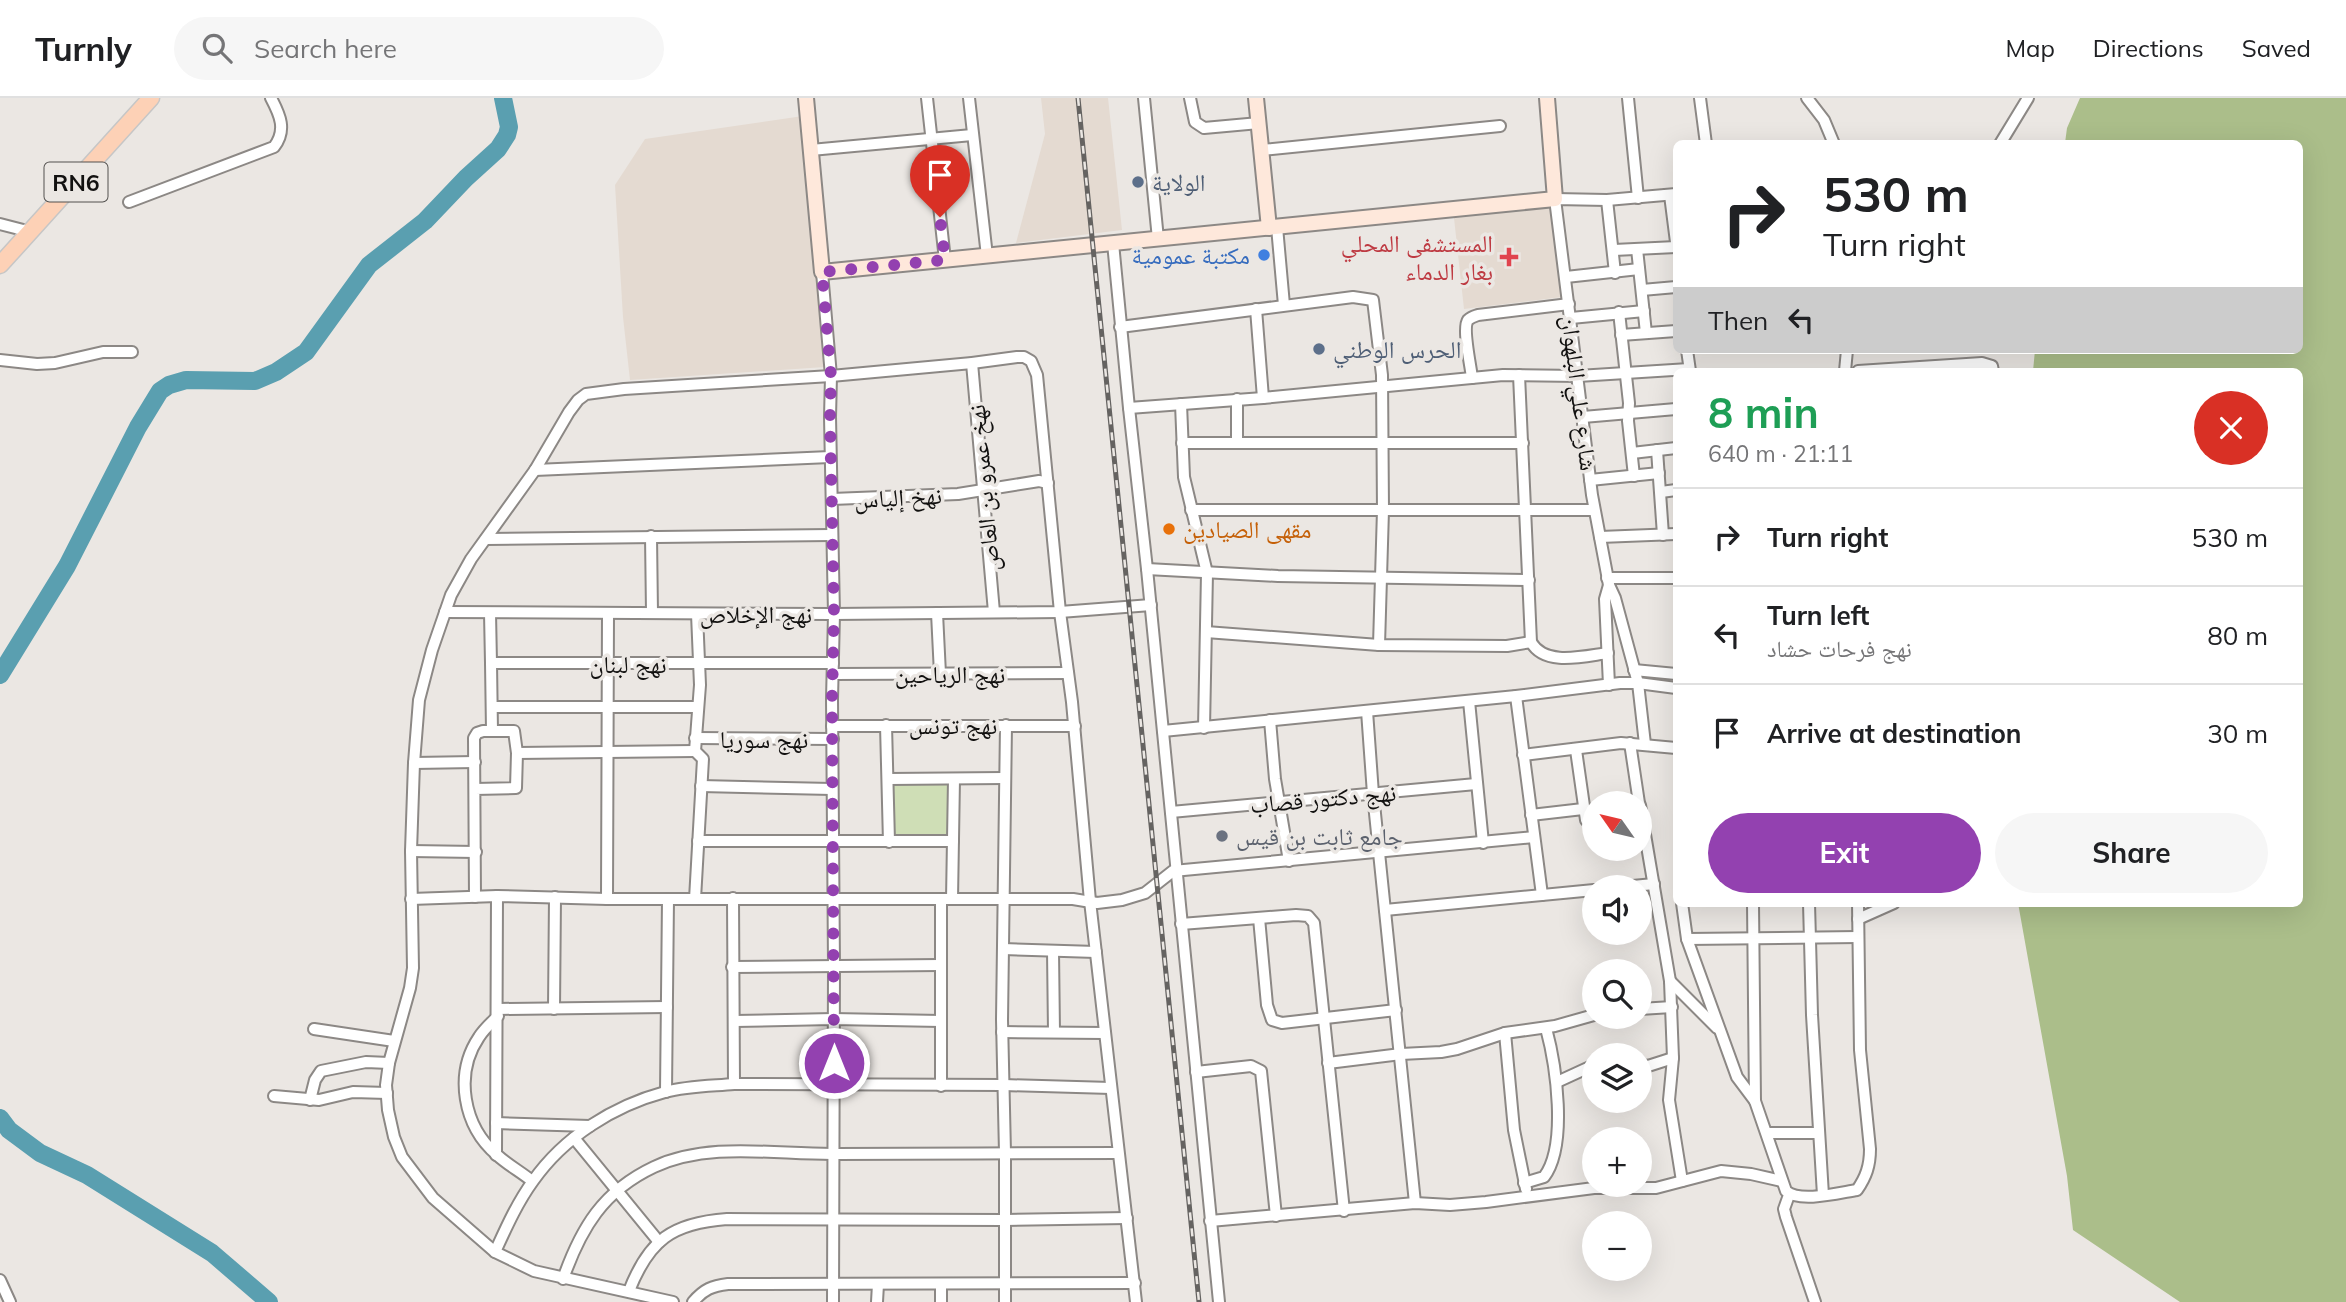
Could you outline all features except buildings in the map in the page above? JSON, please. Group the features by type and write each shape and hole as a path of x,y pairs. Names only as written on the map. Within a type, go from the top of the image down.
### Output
{"main road":[{"name":"RN6","path":"0,265 151,98"}],"street":[{"path":"129,202 274,147 282,132 282,122 271,98"},
{"path":"806,98 831,376 834,614 833,1302"},
{"path":"927,98 945,260"},
{"path":"969,98 987,256"},
{"path":"1144,98 1158,239"},
{"path":"1190,98 1198,126 1212,128 1259,123"},
{"path":"1256,98 1284,305"},
{"name":"شارع علي البلهوان","path":"1547,98 1555,199 1594,510 1608,582 1614,594 1638,683 1645,744"},
{"path":"1628,98 1638,198"},
{"path":"1700,98 1705,140"},
{"path":"1807,98 1824,120 1832,140"},
{"path":"2002,140 2028,98"},
{"path":"1262,150 1500,126"},
{"path":"811,150 972,135"},
{"path":"822,272 1555,199 1607,200 1673,195"},
{"path":"1607,200 1615,273"},
{"path":"0,224 31,232"},
{"path":"1113,243 1219,1302"},
{"path":"1614,250 1673,244"},
{"path":"1637,249 1646,333"},
{"path":"1566,277 1639,269"},
{"path":"1642,290 1673,287"},
{"path":"1121,327 1353,297 1373,300 1382,361 1383,510 1379,645"},
{"path":"1472,378 1466,333 1469,319 1478,315 1569,304"},
{"path":"1256,309 1263,398"},
{"path":"1570,318 1644,311"},
{"path":"1619,312 1633,476"},
{"path":"1621,335 1673,331"},
{"path":"0,360 55,363 103,352 131,352"},
{"path":"673,1302 534,1271 495,1252 456,1220 415,1177 402,1157 394,1137 387,1093 389,1063 413,968 411,851 419,700 445,612 459,579 535,470 569,412 586,394 624,389 831,376 1021,356 1034,365 1037,375 1090,901 1136,1302"},
{"name":"نهخ عمرو بن العاص","path":"972,363 994,612"},
{"path":"1937,368 1982,363 1992,368"},
{"path":"1129,408 1472,378 1673,371"},
{"path":"1520,375 1531,642 1537,650 1549,657 1608,653"},
{"path":"1237,399 1237,443"},
{"path":"1181,404 1184,477 1207,573 1205,728"},
{"path":"1583,417 1673,409"},
{"path":"1182,443 1523,443"},
{"path":"1632,453 1673,448"},
{"path":"1657,450 1663,534"},
{"path":"535,470 830,457"},
{"path":"1590,480 1659,473"},
{"name":"نهخ إلياس","path":"832,499 984,491 1039,481 1048,483"},
{"path":"1661,492 1673,490"},
{"path":"1191,510 1594,510"},
{"path":"1600,537 1673,534"},
{"path":"486,539 831,535"},
{"path":"651,536 652,613"},
{"path":"1147,569 1207,573 1529,580"},
{"path":"1609,685 1605,599 1608,582 1673,578"},
{"name":"نهج الإخلاص","path":"445,612 1060,612 1151,605"},
{"path":"490,613 492,731"},
{"path":"607,899 608,613"},
{"path":"937,613 940,674"},
{"path":"695,751 700,685 697,614"},
{"path":"1206,632 1379,645 1507,646 1531,642"},
{"name":"نهج لبنان","path":"491,663 833,668"},
{"name":"نهج الرياحين","path":"833,668 940,674 1068,673"},
{"path":"1634,670 1673,674"},
{"path":"1163,732 1609,685 1638,683 1673,688"},
{"path":"1517,696 1542,895"},
{"path":"1469,701 1483,843"},
{"path":"492,707 698,707"},
{"path":"1367,711 1415,1203"},
{"path":"1270,720 1275,779 1289,861"},
{"path":"886,725 889,842"},
{"path":"1005,1302 1002,1032 1006,725"},
{"name":"نهج تونس","path":"832,726 1074,726"},
{"path":"475,789 516,788 515,732 480,731 475,735 475,789 476,852 475,897"},
{"name":"نهج سوريا","path":"695,738 833,739"},
{"path":"1630,743 1638,791"},
{"path":"1523,755 1630,743 1673,748"},
{"path":"1576,750 1582,801"},
{"path":"517,753 695,751 703,758 695,899"},
{"path":"414,764 475,762"},
{"path":"888,779 1004,778"},
{"path":"941,1086 940,965 953,841 954,779"},
{"name":"نهج دكتور قصاب","path":"1171,812 1476,784"},
{"path":"701,786 832,789"},
{"path":"1531,815 1582,809"},
{"path":"411,899 497,896 607,899 1073,899 1113,902 1145,893 1176,871 1534,836"},
{"path":"698,841 953,841"},
{"path":"411,851 476,852"},
{"path":"1649,861 1670,981 1673,1058 1670,1100 1682,1181"},
{"path":"1385,911 1582,891"},
{"path":"496,1155 497,896"},
{"path":"555,897 555,1009"},
{"path":"733,898 734,1084"},
{"path":"666,1092 668,899"},
{"path":"1682,907 1686,939 1738,1077 1755,1101 1789,1195 1784,1209 1815,1302"},
{"path":"1753,907 1755,1101"},
{"path":"1809,907 1823,1195"},
{"path":"1789,1195 1800,1198 1857,1190 1870,1162 1860,1050 1858,907"},
{"path":"1858,919 1885,907"},
{"path":"1181,924 1304,915 1314,923 1344,1211"},
{"path":"1259,918 1266,1005 1272,1020 1282,1023 1396,1010"},
{"path":"1686,939 1858,937"},
{"path":"1003,949 1096,952"},
{"path":"1053,950 1054,1032"},
{"path":"732,967 940,965"},
{"path":"1670,981 1722,1033"},
{"path":"532,1181 496,1155 482,1140 466,1107 464,1089 471,1052 498,1013 667,1007"},
{"path":"1652,1008 1672,1007"},
{"path":"1328,1063 1441,1052 1505,1032 1546,1028 1582,1018"},
{"path":"735,1021 941,1021"},
{"path":"314,1028 394,1041"},
{"path":"1524,1183 1544,1177 1554,1154 1557,1082 1546,1028"},
{"path":"1002,1032 1105,1033"},
{"path":"1505,1032 1514,1130 1527,1197"},
{"path":"1652,1065 1673,1058"},
{"path":"310,1100 315,1080 321,1071 366,1062 389,1063"},
{"path":"1196,1072 1251,1066 1261,1071 1276,1216"},
{"path":"1557,1082 1582,1071"},
{"path":"495,1252 512,1214 532,1181 550,1160 590,1126 631,1103 666,1092 698,1086 734,1084 1111,1088"},
{"path":"274,1096 318,1100 353,1092 387,1093"},
{"path":"496,1123 590,1126"},
{"path":"1767,1133 1818,1133"},
{"path":"574,1138 659,1242"},
{"path":"563,1279 582,1232 599,1209 618,1190 654,1167 684,1156 714,1152 1118,1153"},
{"path":"1210,1221 1415,1203 1450,1205 1594,1188 1656,1188 1721,1171 1782,1181"},
{"path":"629,1291 639,1266 659,1242 684,1227 701,1221 1126,1218"},
{"path":"0,1280 10,1302"},
{"path":"693,1302 701,1293 718,1285 1135,1283"},
{"path":"877,1302 878,1284"},
{"path":"941,1284 941,1302"}],"shaded area":[{"path":"1041,98 1108,98 1122,230 1016,243 1045,134"},
{"path":"803,116 825,367 630,380 623,317 615,185 645,139"},
{"name":"المستشفى المحلي بغار الدماء","path":"1558,204 1562,297 1464,309 1454,218"}],"green space":[{"path":"2080,98 2346,98 2346,1302 2180,1302 2073,1230 2067,1176 2019,907 2303,907 2303,368 2033,368 2035,354 2303,354 2303,140 2065,140 2067,128"},
{"path":"949,783 949,837 894,837 894,784"}],"waterway":[{"path":"0,675 67,566 138,427 160,391 186,380 255,381 276,372 306,352 369,265 425,221 498,149 509,127 503,98"},
{"path":"0,1118 9,1130 40,1153 87,1175 212,1253 269,1302"}],"railway":[{"path":"1078,98 1199,1302"}],"place":[{"name":"الولاية","path":"1138,182"},
{"name":"مكتبة عمومية","path":"1264,255"},
{"name":"المستشفى المحلي بغار الدماء","path":"1509,257"},
{"name":"الحرس الوطني","path":"1319,349"},
{"name":"مقهى الصيادين","path":"1169,529"},
{"name":"جامع ثابت بن قیس","path":"1222,836"}],"route":[{"path":"834,1063 831,376 822,272 945,260 940,217"}]}
